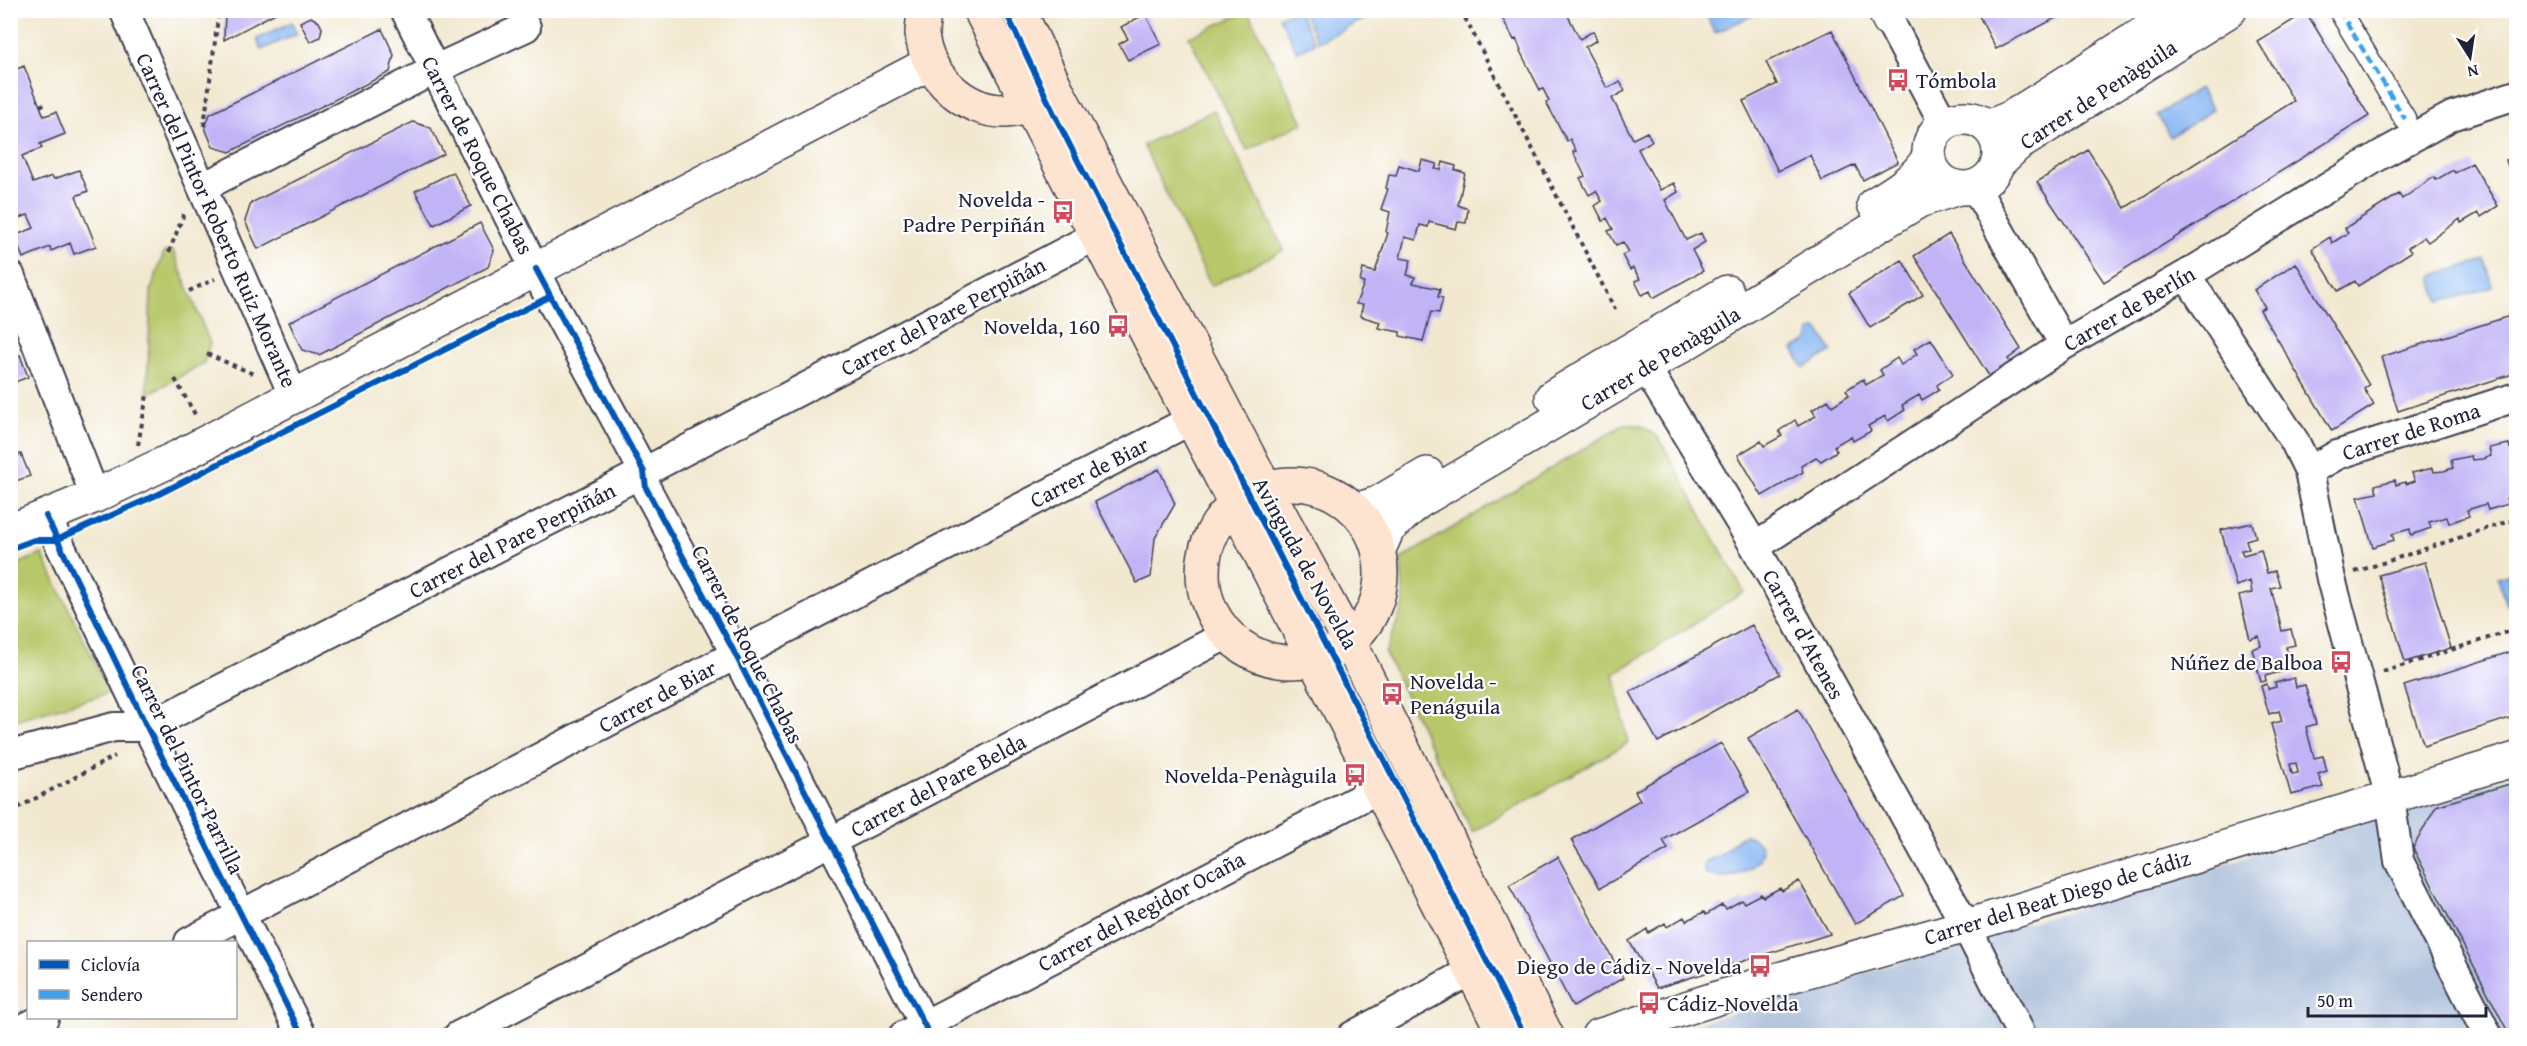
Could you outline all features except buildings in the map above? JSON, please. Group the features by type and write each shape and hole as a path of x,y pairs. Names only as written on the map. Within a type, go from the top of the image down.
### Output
{"main road":[{"path":"924,10 922,34 930,63 948,88 969,102 988,109 1006,111 1028,107 1059,94"},
{"name":"Avinguda de Novelda","path":"980,10 1505,1035"},
{"name":"Avinguda de Novelda","path":"1019,10 1059,94 1265,488 1350,643 1547,1035"},
{"path":"1297,483 1328,490 1356,510 1371,529 1379,549 1382,582 1367,624 1350,643 1314,660 1293,663 1269,660 1244,650 1226,635 1206,601 1202,566 1212,532 1235,504 1265,488 1297,483"}],"street":[{"name":"Carrer del Pintor Roberto Ruiz Morante","path":"124,10 294,397"},
{"name":"Carrer de Roque Chabas","path":"405,10 536,269 644,472 646,488 735,655 830,842 919,1032"},
{"name":"Carrer de Penàguila","path":"1988,127 2012,117 2180,10"},
{"name":"Carrer de Penàguila","path":"1999,162 2017,145 2230,10"},
{"path":"2339,10 2405,120"},
{"path":"1886,15 1944,124"},
{"path":"203,187 436,69 526,27"},
{"path":"10,531 95,496 178,457 930,63"},
{"name":"Carrer de Berlín","path":"1755,547 2064,345 2186,275 2382,154 2452,116 2517,95"},
{"path":"1960,118 1976,119 1988,127 1998,141 1999,162 1989,178 1967,187 1944,182 1934,171 1929,157 1933,136 1944,124 1960,118"},
{"name":"Carrer de Penàguila","path":"1379,549 1388,529 1418,502 1897,191 1921,171 1929,157"},
{"path":"1967,187 2064,345"},
{"name":"Carrer de Penàguila","path":"1356,510 1378,503 1919,201 1967,187"},
{"name":"Carrer del Pare Perpiñán","path":"10,755 114,727 147,727 644,472 1095,236"},
{"path":"14,264 95,496"},
{"path":"2186,275 2295,442 2308,471 2331,579 2390,798 2399,861 2488,1035"},
{"name":"Carrer d'Atenes","path":"1639,357 1755,547 1966,926 2022,1035"},
{"name":"Carrer de Roma","path":"2308,471 2337,454 2517,397"},
{"name":"Carrer de Biar","path":"191,941 735,655 1191,420"},
{"name":"Carrer del Pintor Parrilla","path":"46,516 147,727 302,1035"},
{"name":"Carrer del Pare Belda","path":"458,1035 1226,635"},
{"name":"Carrer del Beat Diego de Cádiz","path":"1598,1035 2517,759"},
{"name":"Carrer del Regidor Ocaña","path":"919,1032 1380,788"},
{"path":"1352,1035 1472,970"},
{"path":"10,1035 40,1019"}],"path":[{"path":"203,133 219,10"},
{"path":"1461,10 1616,311"},
{"path":"40,106 46,104"},
{"path":"10,208 18,225 10,228"},
{"path":"169,252 186,210"},
{"path":"10,233 14,264"},
{"path":"189,291 224,275"},
{"path":"207,354 260,376"},
{"path":"175,380 196,417"},
{"path":"138,445 147,395"},
{"path":"2351,573 2517,519"},
{"path":"2376,674 2517,629"},
{"path":"10,812 116,755"}],"shaded area":[{"path":"2516,775 2516,1035 1657,1036 2503,779"}],"green space":[{"path":"1248,11 1303,123 1247,150 1189,37"},
{"path":"1214,110 1284,250 1211,286 1143,145"},
{"path":"173,251 210,343 204,363 147,395 151,290 164,252"},
{"path":"1623,425 1641,425 1659,438 1744,592 1614,674 1628,743 1472,832 1385,653 1404,604 1401,559"},
{"path":"42,554 110,693 11,721 11,567"}],"water":[{"path":"1294,10 1298,11 1315,43 1297,52 1279,17"},
{"path":"1302,11 1381,11 1318,42"},
{"path":"1704,11 1762,11 1715,33"},
{"path":"292,22 297,34 261,50 257,39"},
{"path":"2199,88 2213,110 2170,137 2157,115"},
{"path":"2485,260 2493,287 2440,302 2432,279 2433,275"},
{"path":"1819,330 1832,351 1804,368 1793,349 1808,341 1810,331"},
{"path":"2516,572 2516,601 2506,605 2498,578"},
{"path":"1745,835 1755,839 1760,845 1762,850 1757,862 1744,872 1729,877 1707,875 1703,868 1704,862 1722,854 1739,837"}],"marked path":[{"path":"2339,10 2405,119"}],"cycle path":[{"path":"1005,10 1057,120 1525,1036"},
{"path":"536,269 644,472 646,488 730,644 930,1036"},
{"path":"10,549 34,540 56,540 159,494 549,297"},
{"path":"46,516 147,727 302,1036"}],"place":[{"name":"Tómbola","path":"1898,80"},
{"name":"Novelda - Padre Perpiñán","path":"1063,212"},
{"name":"Novelda, 160","path":"1118,326"},
{"name":"Núñez de Balboa","path":"2341,662"},
{"name":"Novelda - Penáguila","path":"1392,694"},
{"name":"Novelda-Penàguila","path":"1355,775"},
{"name":"Diego de Cádiz - Novelda","path":"1760,966"},
{"name":"Cádiz-Novelda","path":"1649,1003"}]}
